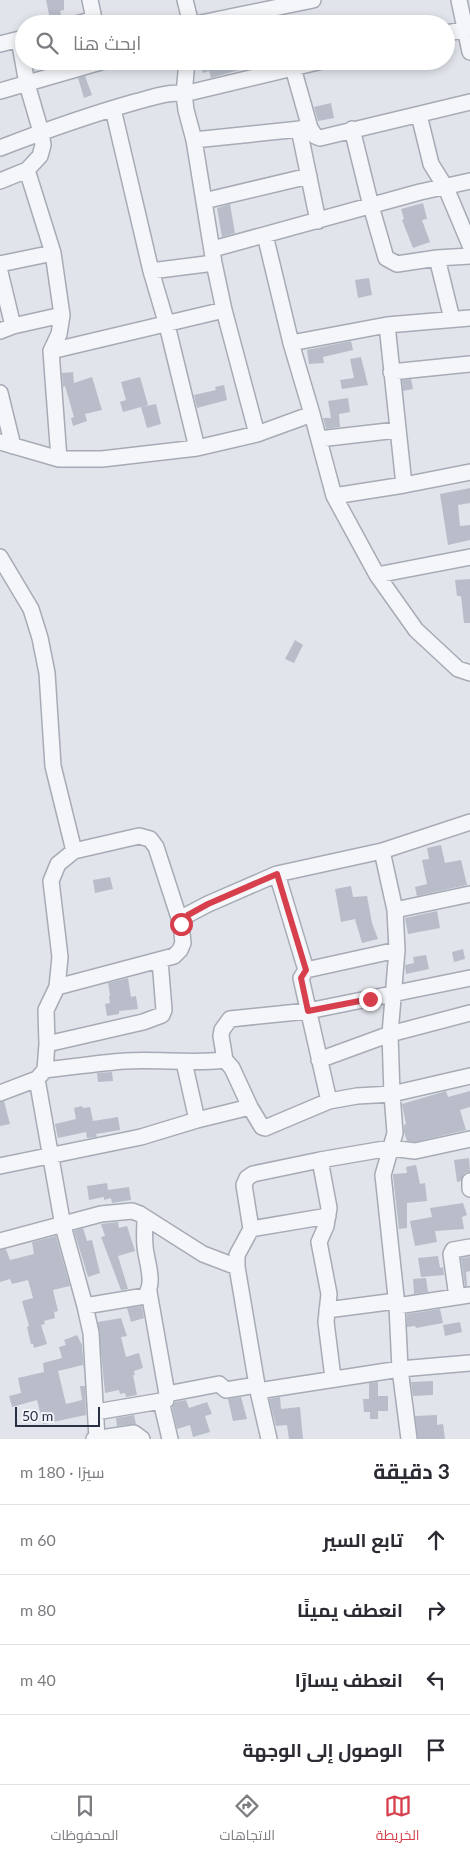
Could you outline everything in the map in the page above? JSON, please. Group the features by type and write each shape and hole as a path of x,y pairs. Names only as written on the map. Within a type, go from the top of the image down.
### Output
{"street":[{"path":"90,0 93,15"},
{"path":"185,0 189,15"},
{"path":"240,15 313,0"},
{"path":"458,0 468,30 470,52"},
{"path":"455,32 468,30"},
{"path":"0,44 15,40"},
{"path":"0,181 27,170 40,156 43,145 25,70"},
{"path":"0,91 74,70"},
{"path":"186,70 184,94 224,310 257,434"},
{"path":"0,148 113,108 169,93 184,94 285,70"},
{"path":"293,70 305,128 309,176 318,221"},
{"path":"194,140 305,128 320,138 470,102"},
{"path":"113,108 151,271 167,324 197,448"},
{"path":"419,115 431,164 446,188 470,245"},
{"path":"352,129 386,258 396,264 437,258 470,256"},
{"path":"27,170 53,253 62,315 59,334 51,351 59,459"},
{"path":"204,201 309,176"},
{"path":"151,271 214,256 265,235 420,192 446,188 470,181"},
{"path":"265,235 291,343 334,496 377,575 416,630 458,669 470,673"},
{"path":"0,264 53,253"},
{"path":"437,258 452,318"},
{"path":"0,272 6,328 62,315"},
{"path":"51,351 224,310"},
{"path":"291,343 387,325 452,318 470,318"},
{"path":"387,325 404,486"},
{"path":"391,372 470,364"},
{"path":"0,393 7,444 59,459 102,459 197,448 257,434 312,414"},
{"path":"319,439 397,430"},
{"path":"334,496 404,486 470,472"},
{"path":"0,557 31,609 40,638 47,672 53,766 74,851"},
{"path":"377,575 470,557"},
{"path":"181,924 188,915 208,904 277,874 382,851 470,822"},
{"path":"57,987 174,956 180,950 183,944 181,924 156,847 150,840 138,836 74,851 58,864 51,881 60,957 57,987 46,1010 47,1044 41,1074 49,1155 63,1226 91,1333 96,1439 134,1433 142,1439"},
{"path":"382,851 395,910 397,950 390,1034 395,1133 383,1175 396,1304 400,1370 409,1439"},
{"path":"277,874 306,970"},
{"path":"395,910 470,894"},
{"path":"329,1101 301,978 306,970 397,950"},
{"path":"47,1044 143,1022 162,1015 164,1010 160,960"},
{"path":"470,978 308,1011 230,1019 222,1030 221,1036 225,1060 232,1068 250,1107 262,1127 265,1128 329,1101 357,1096 392,1094 470,1076"},
{"path":"319,1060 390,1034 470,1013"},
{"path":"0,1093 41,1074 125,1061 173,1060 202,1063 225,1060"},
{"path":"184,1062 197,1120"},
{"path":"0,1166 142,1137 197,1120 250,1107"},
{"path":"269,1439 237,1267 237,1255 251,1229 244,1185 248,1178 253,1174 320,1160 390,1148 415,1151 470,1139"},
{"path":"320,1160 329,1208 326,1226 319,1242 329,1294 326,1322 333,1378"},
{"path":"470,1180 470,1189"},
{"path":"0,1241 63,1226 101,1214 132,1211 146,1217 203,1254 237,1267"},
{"path":"251,1229 328,1216"},
{"path":"146,1217 145,1246 149,1272 149,1292 170,1439"},
{"path":"327,1310 464,1296 450,1254 453,1250 470,1247"},
{"path":"85,1306 146,1296 149,1292"},
{"path":"96,1412 219,1384 226,1390 258,1388 470,1363"}],"building":[{"path":"46,0 64,0 64,10 60,11 61,15 49,15"},
{"path":"202,70 239,70 211,78 209,71 203,73"},
{"path":"85,76 92,95 84,98 78,78"},
{"path":"331,103 334,118 318,121 314,107"},
{"path":"423,203 427,219 422,220 430,242 413,248 402,220 404,219 401,209"},
{"path":"230,204 235,233 222,237 217,208"},
{"path":"369,278 372,295 358,298 355,280"},
{"path":"351,341 353,350 323,357 324,363 309,364 307,350"},
{"path":"361,357 368,385 342,389 340,380 354,378 350,359"},
{"path":"73,372 74,383 92,377 102,410 85,414 87,421 73,426 71,418 74,417 65,386 63,387 62,373"},
{"path":"140,377 148,405 123,412 120,402 126,400 121,382"},
{"path":"411,379 413,389 403,391 402,380"},
{"path":"224,385 227,400 197,408 194,395 216,390 215,387"},
{"path":"348,398 350,412 339,414 340,427 326,429 323,418 331,418 328,401"},
{"path":"156,404 161,424 147,428 141,407"},
{"path":"470,488 470,503 458,505 460,526 470,525 470,540 448,545 440,494"},
{"path":"470,579 470,623 464,623 461,596 457,596 455,580"},
{"path":"295,640 303,645 294,663 285,659"},
{"path":"441,845 445,863 461,860 467,885 417,896 415,887 427,884 422,860 429,859 427,848"},
{"path":"110,877 113,889 95,893 93,880"},
{"path":"351,886 353,897 367,896 372,923 378,939 362,943 355,919 341,922 335,889"},
{"path":"437,911 440,928 408,934 405,918"},
{"path":"463,949 465,959 454,962 452,952"},
{"path":"426,955 429,969 406,974 405,965 414,963 413,957"},
{"path":"128,978 131,997 136,996 138,1009 119,1011 119,1014 107,1016 105,1004 110,1003 108,983"},
{"path":"112,1072 113,1081 98,1082 97,1073"},
{"path":"446,1091 448,1097 470,1091 470,1107 460,1110 466,1130 415,1142 407,1141 404,1132 404,1125 406,1124 402,1104"},
{"path":"4,1101 10,1124 0,1126 0,1102"},
{"path":"82,1106 83,1108 90,1107 93,1121 118,1117 120,1130 96,1134 97,1137 87,1138 86,1132 58,1138 55,1124 76,1119 74,1108"},
{"path":"469,1158 470,1172 465,1173 461,1181 457,1182 454,1160"},
{"path":"416,1165 420,1184 425,1183 427,1201 407,1203 407,1228 399,1229 393,1174 407,1173 406,1167"},
{"path":"107,1183 108,1190 129,1187 131,1200 112,1203 111,1198 104,1200 104,1197 89,1200 87,1186"},
{"path":"463,1203 467,1215 462,1217 464,1229 435,1231 437,1242 415,1246 410,1221 432,1217 430,1208"},
{"path":"118,1222 119,1228 127,1226 135,1251 118,1256 128,1289 121,1290 101,1237 105,1236 101,1224"},
{"path":"83,1228 87,1241 92,1240 100,1273 88,1277 74,1231"},
{"path":"56,1236 70,1286 53,1290 58,1311 54,1312 55,1318 44,1321 45,1324 41,1325 47,1344 34,1348 33,1344 31,1344 27,1327 29,1326 22,1301 33,1298 28,1280 12,1284 10,1279 0,1282 0,1250 6,1249 10,1260 34,1254 32,1242"},
{"path":"438,1256 440,1268 443,1267 444,1275 421,1277 418,1258"},
{"path":"470,1257 470,1271 466,1272 467,1286 465,1286 461,1258"},
{"path":"426,1278 428,1292 414,1294 413,1279"},
{"path":"142,1306 144,1318 131,1322 127,1308"},
{"path":"440,1309 443,1323 416,1328 415,1326 407,1327 407,1314"},
{"path":"121,1318 127,1336 121,1337 126,1357 139,1353 143,1368 134,1371 135,1375 133,1375 137,1395 126,1397 125,1393 120,1394 119,1390 105,1393 98,1322"},
{"path":"460,1322 462,1332 445,1336 443,1325"},
{"path":"77,1335 82,1345 84,1371 83,1365 58,1371 66,1404 82,1400 80,1386 85,1386 86,1415 43,1424 37,1400 12,1407 9,1396 21,1393 18,1378 44,1372 43,1363 62,1358 59,1347 66,1345 64,1340"},
{"path":"433,1381 433,1395 413,1396 411,1382"},
{"path":"378,1382 378,1396 388,1396 388,1411 378,1411 378,1419 370,1419 370,1412 364,1412 363,1399 369,1399 369,1383"},
{"path":"241,1397 247,1419 233,1421 228,1399"},
{"path":"280,1397 281,1409 300,1407 303,1439 289,1439 287,1425 276,1426 269,1399"},
{"path":"186,1400 189,1408 207,1402 212,1414 205,1416 210,1432 193,1437 190,1425 177,1429 172,1407 175,1402"},
{"path":"134,1415 136,1424 117,1426 116,1418"},
{"path":"437,1415 437,1425 443,1424 445,1439 418,1439 415,1416"}],"route":[{"path":"181,924 188,915 208,904 277,874 306,970 301,978 308,1011 370,999"}]}
